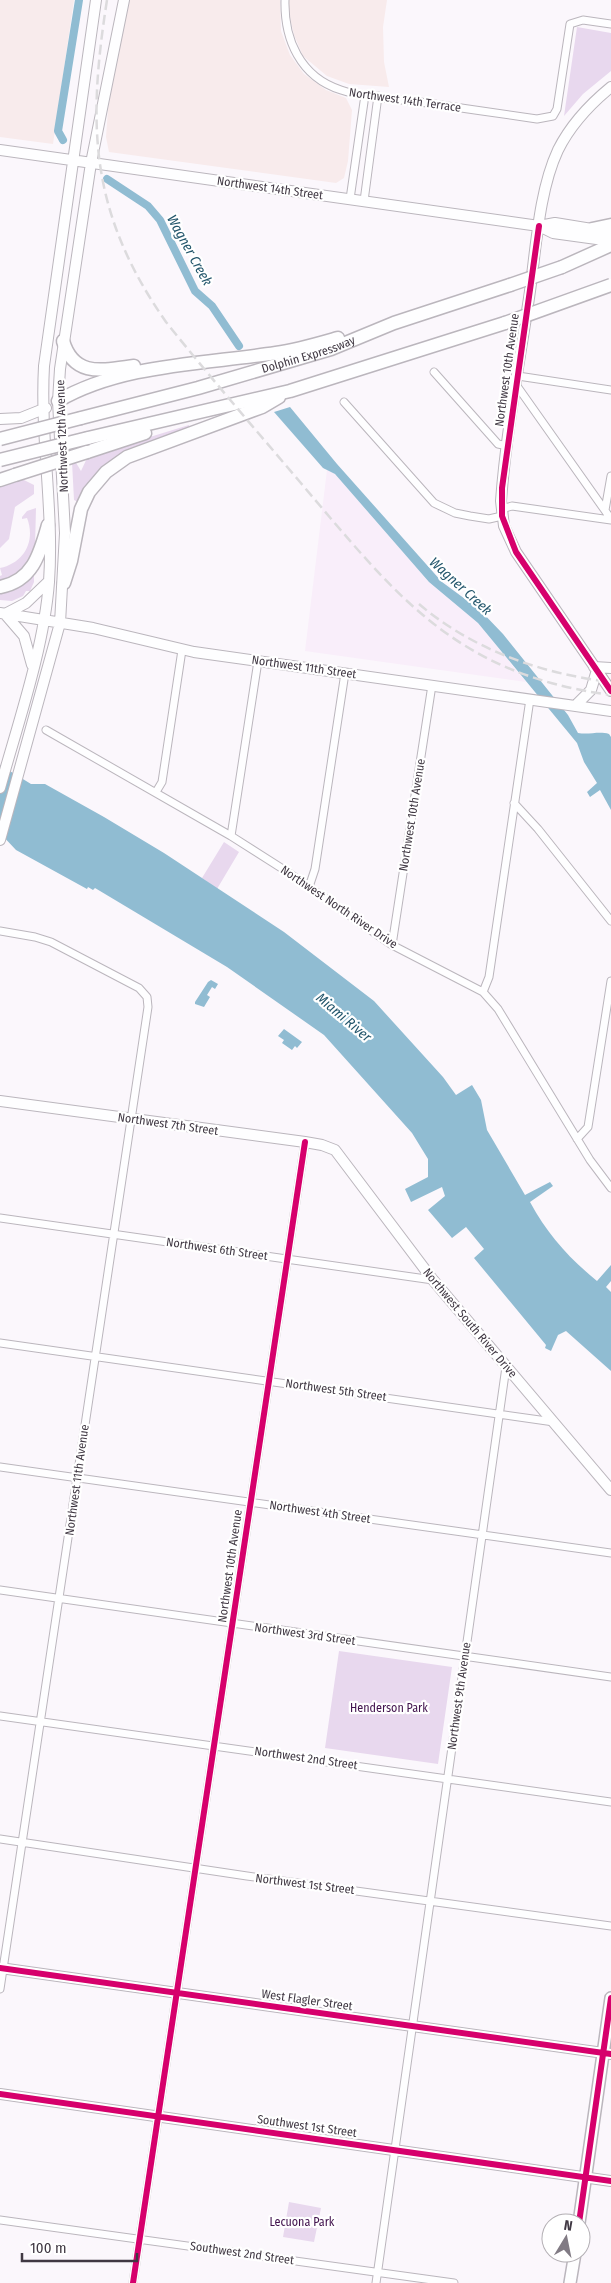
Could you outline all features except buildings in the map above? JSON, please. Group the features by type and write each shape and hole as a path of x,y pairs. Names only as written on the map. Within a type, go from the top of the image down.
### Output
{"highway":[{"path":"592,229 611,225"},
{"path":"562,267 611,243"},
{"name":"Dolphin Expressway","path":"0,439 147,402 265,369 331,349 394,323 510,284 611,254"},
{"path":"0,460 290,391 505,323 611,286"},
{"path":"58,401 109,378 169,366 302,348 394,323"},
{"path":"63,341 70,358 81,366 90,369 141,365 169,366"},
{"path":"64,583 72,561 82,509 89,492 106,472 127,457 262,407 290,391"},
{"path":"0,480 209,411"},
{"path":"0,587 16,582 36,563 48,525"}],"main road":[{"name":"Northwest 12th Avenue","path":"0,788 45,620 49,581 43,410 47,335 96,0"},
{"name":"Northwest 12th Avenue","path":"0,840 60,623 64,583 64,507 58,401 63,341 91,163 124,0"},
{"name":"Northwest 10th Avenue","path":"502,513 508,446 539,226 552,164 566,136 577,120 611,87"},
{"name":"Northwest 14th Street","path":"0,150 539,226 553,233 611,243"},
{"name":"Northwest 14th Street","path":"539,226 555,223 611,232"},
{"path":"0,419 21,418 43,410 58,401"},
{"path":"502,513 516,552 611,691"},
{"path":"32,669 24,636 3,613 26,603 49,581"},
{"name":"Northwest 11th Street","path":"3,613 94,628 182,650 611,710"},
{"path":"596,669 611,668"},
{"path":"574,706 591,690 596,669"},
{"name":"Northwest 7th Street","path":"0,1101 305,1142 335,1150"},
{"name":"Northwest South River Drive","path":"335,1150 433,1280 611,1490"},
{"name":"West Flagler Street","path":"2,1968 607,2053"},
{"path":"581,2213 607,2053 611,1998"},
{"name":"Southwest 1st Street","path":"0,2094 611,2181"},
{"path":"570,2283 573,2263"}],"street":[{"name":"Northwest 14th Terrace","path":"286,0 285,20 288,38 296,53 308,70 322,81 336,88 365,95 537,118 553,116 557,109 569,26 576,20 611,24"},
{"path":"350,199 365,95"},
{"path":"364,201 378,96"},
{"path":"434,372 498,444 508,446"},
{"path":"517,381 611,390"},
{"path":"517,381 611,520"},
{"path":"344,402 434,503 455,513 490,520 512,506 611,520"},
{"path":"605,510 611,476"},
{"path":"156,792 162,782 182,650"},
{"path":"231,836 258,661"},
{"path":"309,887 315,869 345,673"},
{"name":"Northwest 10th Avenue","path":"392,945 432,685"},
{"path":"483,992 488,977 514,802 533,700"},
{"name":"Northwest North River Drive","path":"46,730 231,836 392,945 483,992 498,1009 577,1139 611,1188"},
{"path":"514,802 538,829 611,921"},
{"name":"Northwest 11th Avenue","path":"0,931 36,937 51,942 144,992 148,1007 0,1989"},
{"path":"577,1139 588,1127 611,981"},
{"name":"Northwest 10th Avenue","path":"133,2283 305,1142"},
{"name":"Northwest 6th Street","path":"0,1218 433,1280"},
{"name":"Northwest 5th Street","path":"0,1343 554,1422"},
{"name":"Northwest 9th Avenue","path":"376,2283 506,1367"},
{"name":"Northwest 4th Street","path":"0,1467 611,1553"},
{"name":"Northwest 3rd Street","path":"0,1590 611,1677"},
{"name":"Northwest 2nd Street","path":"0,1716 611,1802"},
{"name":"Northwest 1st Street","path":"0,1839 611,1926"},
{"name":"Southwest 2nd Street","path":"0,2220 454,2283"}],"shaded area":[{"path":"0,0 74,0 53,144 0,137"},
{"path":"127,0 280,0 281,31 290,55 304,74 326,90 346,98 352,110 348,161 344,178 336,183 109,152 106,137 108,109"},
{"path":"288,0 387,0 383,27 384,62 389,87 349,84 327,76 303,56 294,35"},
{"path":"327,470 335,474 429,582 478,623 526,682 305,651"}],"green space":[{"path":"577,27 611,33 611,71 583,94 564,116"},
{"path":"189,425 190,430 133,451 80,503 74,500 72,462 75,461 81,471 88,456"},
{"path":"20,478 34,485 34,494 15,507 9,539 0,548 0,485"},
{"path":"36,508 35,547 24,572 0,583 0,576 2,575 0,568 16,561 26,550 30,535 27,518 22,519 22,517 27,511"},
{"path":"34,572 34,582 30,591 26,591 23,596 12,601 0,600 0,592"},
{"path":"224,842 239,852 217,889 202,878"},
{"name":"Henderson Park","path":"339,1651 452,1667 438,1764 325,1748"},
{"name":"Lecuona Park","path":"289,2202 321,2208 314,2242 283,2237"}],"water":[{"name":"Wagner Creek","path":"290,407 337,464 442,582 480,610 503,634 568,715 578,733 609,734 611,737 611,810 600,790 590,797 587,792 597,783 584,762 577,743 478,623 429,582 335,474 323,468 274,412"},
{"name":"Miami River","path":"0,765 31,784 45,784 104,817 164,853 284,932 374,1001 443,1077 456,1095 472,1085 481,1100 487,1130 525,1195 550,1182 553,1186 530,1202 551,1235 597,1281 611,1265 611,1281 606,1287 611,1292 611,1371 566,1331 558,1335 551,1351 545,1348 546,1345 474,1258 484,1249 466,1227 452,1238 428,1210 445,1196 442,1187 411,1202 405,1189 428,1177 428,1159 412,1133 324,1035 227,967 95,888 93,890 88,887 87,889 16,850 0,833"},
{"path":"211,980 218,984 215,989 212,987 207,995 210,997 204,1007 195,1004 208,982"},
{"path":"284,1029 302,1042 297,1048 295,1046 292,1050 282,1043 284,1040 278,1036"}],"waterway":[{"path":"63,140 58,131 79,0"},
{"name":"Wagner Creek","path":"107,179 148,206 160,220 195,291 212,306 239,346"}],"railway":[{"path":"107,0 97,89 97,129 100,168 109,206 122,244 141,282 166,322 367,560 432,623 469,648 510,669 556,684 611,695"},
{"path":"419,604 462,634 485,647 509,657 559,673 611,682"}],"cycle path":[{"path":"539,226 502,488 502,516 516,552 611,691"},
{"path":"133,2283 305,1142"},
{"path":"0,1968 611,2054"},
{"path":"580,2213 611,1998"},
{"path":"0,2094 611,2181"}]}
